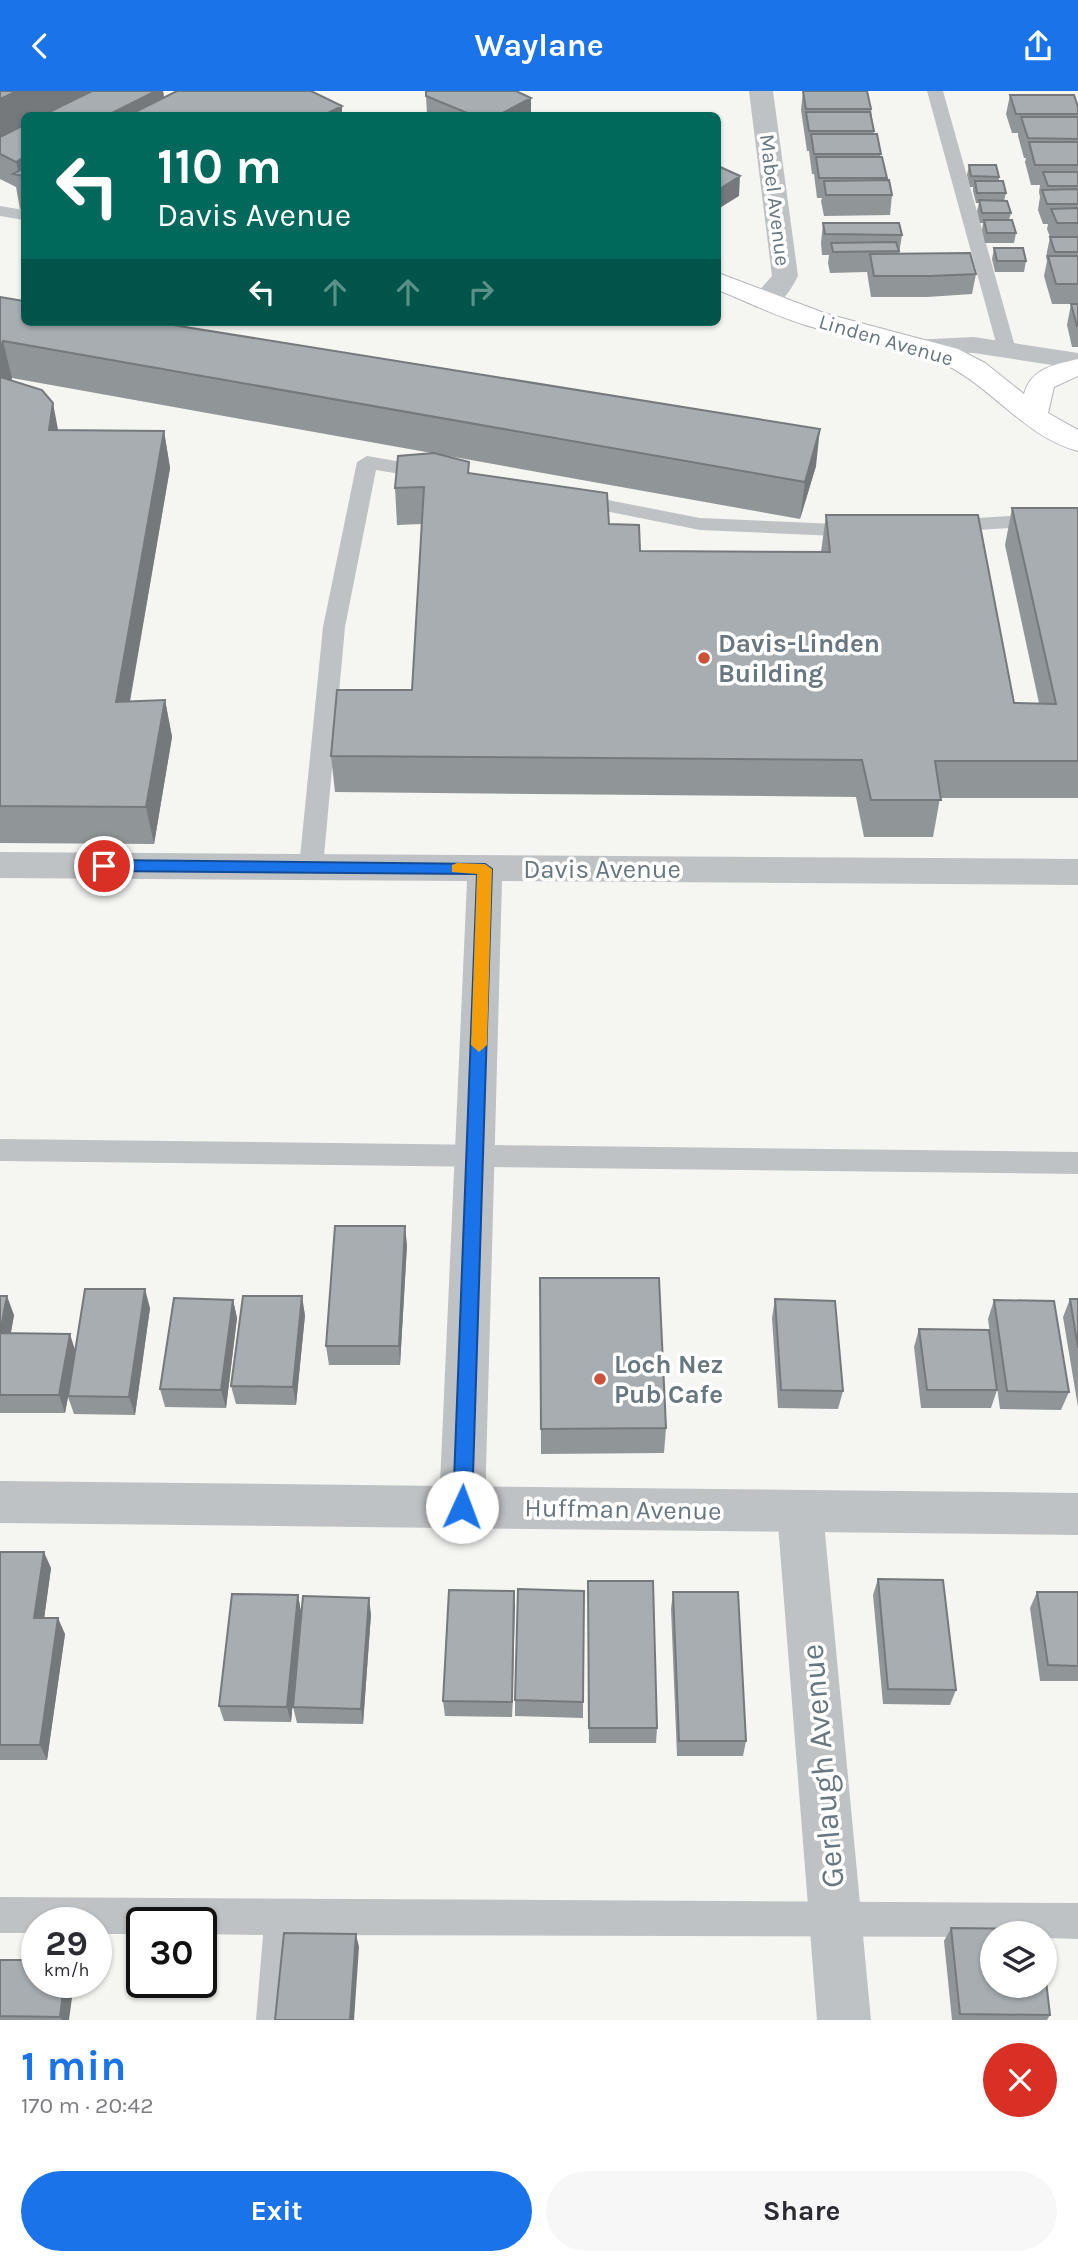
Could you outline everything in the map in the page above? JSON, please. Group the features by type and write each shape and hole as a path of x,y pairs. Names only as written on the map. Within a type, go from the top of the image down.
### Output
{"main road":[{"name":"Linden Avenue","path":"721,282 764,301 855,332 920,346 975,369 1033,416 1078,442"},
{"path":"1033,416 1041,383 1056,373 1078,367"}],"street":[{"name":"Mabel Avenue","path":"761,91 785,276 779,287 764,301"},
{"path":"920,346 953,344 1078,361"},
{"name":"Davis Avenue","path":"0,865 1078,872"},
{"path":"462,1507 485,869"},
{"name":"Huffman Avenue","path":"0,1502 1078,1514"},
{"name":"Gerlaugh Avenue","path":"800,1512 844,2020"}],"lane":[{"path":"934,91 1007,350"},
{"path":"0,211 21,214"},
{"path":"311,867 334,628 367,462 458,477"},
{"path":"552,495 700,524 845,532 886,530"},
{"path":"926,527 1078,518"},
{"path":"0,1150 1078,1163"},
{"path":"0,1915 282,1919 835,1916 1078,1921"},
{"path":"274,2020 282,1919"}],"building":[{"path":"0,91 17,91 0,99"},
{"path":"92,91 156,91 114,112 49,112"},
{"path":"177,91 311,91 342,106 330,112 135,112"},
{"path":"426,91 516,91 531,98 505,112 465,112 426,96"},
{"path":"803,91 867,91 871,109 806,109"},
{"path":"1010,95 1074,95 1078,114 1016,114"},
{"path":"806,112 870,112 874,131 809,131"},
{"path":"1021,117 1078,117 1078,139 1028,138"},
{"path":"21,126 21,159 16,162 0,154 0,137"},
{"path":"811,134 877,134 881,154 814,154"},
{"path":"1029,142 1078,142 1078,165 1035,165"},
{"path":"816,157 882,157 887,178 819,178"},
{"path":"969,165 996,165 999,177 971,176"},
{"path":"721,167 740,176 721,188"},
{"path":"1043,172 1078,172 1078,186 1048,186"},
{"path":"889,180 892,195 826,195 824,181"},
{"path":"975,181 1003,181 1006,193 977,193"},
{"path":"1078,189 1078,204 1047,204 1042,190"},
{"path":"979,200 1007,201 1011,213 982,213"},
{"path":"1078,208 1078,223 1057,223 1051,209"},
{"path":"984,220 1012,220 1016,233 987,233"},
{"path":"823,223 899,223 902,235 825,234"},
{"path":"1050,237 1078,237 1078,252 1055,252"},
{"path":"896,242 899,251 833,252 831,243"},
{"path":"994,248 1023,248 1026,261 997,261"},
{"path":"970,253 976,274 931,276 874,276 870,254"},
{"path":"1048,256 1078,256 1078,284 1056,284"},
{"path":"0,297 21,300 21,326 179,326 820,429 805,482 3,341 0,350"},
{"path":"1071,304 1078,304 1078,326 1077,326"},
{"path":"0,377 42,390 53,403 49,430 164,431 116,702 165,700 146,807 0,806"},
{"name":"Davis-Linden Building","path":"434,453 469,462 468,473 607,493 609,524 639,525 640,551 830,552 826,515 978,515 1014,703 1056,704 1012,508 1078,508 1078,761 935,761 941,800 871,800 862,760 331,756 337,690 412,690 424,487 395,488 398,456"},
{"path":"335,1226 405,1226 399,1346 326,1346"},
{"name":"Loch Nez Pub Cafe","path":"540,1278 659,1278 666,1428 541,1429"},
{"path":"85,1289 145,1289 129,1397 68,1396"},
{"path":"0,1296 7,1296 0,1333"},
{"path":"243,1296 302,1296 293,1387 231,1386"},
{"path":"174,1298 233,1300 221,1390 160,1389"},
{"path":"775,1299 835,1301 843,1391 781,1390"},
{"path":"1070,1299 1078,1299 1078,1348"},
{"path":"994,1300 1054,1301 1069,1392 1007,1391"},
{"path":"919,1329 989,1330 997,1390 927,1390"},
{"path":"0,1333 70,1334 59,1395 0,1395"},
{"path":"0,1552 44,1552 34,1618 58,1618 40,1745 0,1745"},
{"path":"878,1579 943,1580 956,1690 888,1689"},
{"path":"588,1581 653,1581 657,1728 589,1728"},
{"path":"518,1589 584,1591 583,1702 515,1700"},
{"path":"449,1590 514,1591 512,1702 443,1701"},
{"path":"673,1592 738,1592 746,1741 679,1741"},
{"path":"1037,1592 1078,1592 1078,1666 1048,1665"},
{"path":"232,1594 298,1595 287,1707 219,1706"},
{"path":"303,1596 369,1598 361,1709 293,1707"},
{"path":"951,1928 980,1928 980,1998 1048,1998 1050,2015 960,2014"},
{"path":"284,1933 356,1934 350,2020 275,2020"},
{"path":"0,1960 21,1960 21,1998 62,1998 60,2017 0,2016"}],"slow traffic":[{"path":"457,869 485,869 479,1045"}],"place":[{"name":"Davis-Linden Building","path":"704,658"},
{"name":"Loch Nez Pub Cafe","path":"600,1379"}],"route":[{"path":"104,866 485,869 462,1507"}]}
